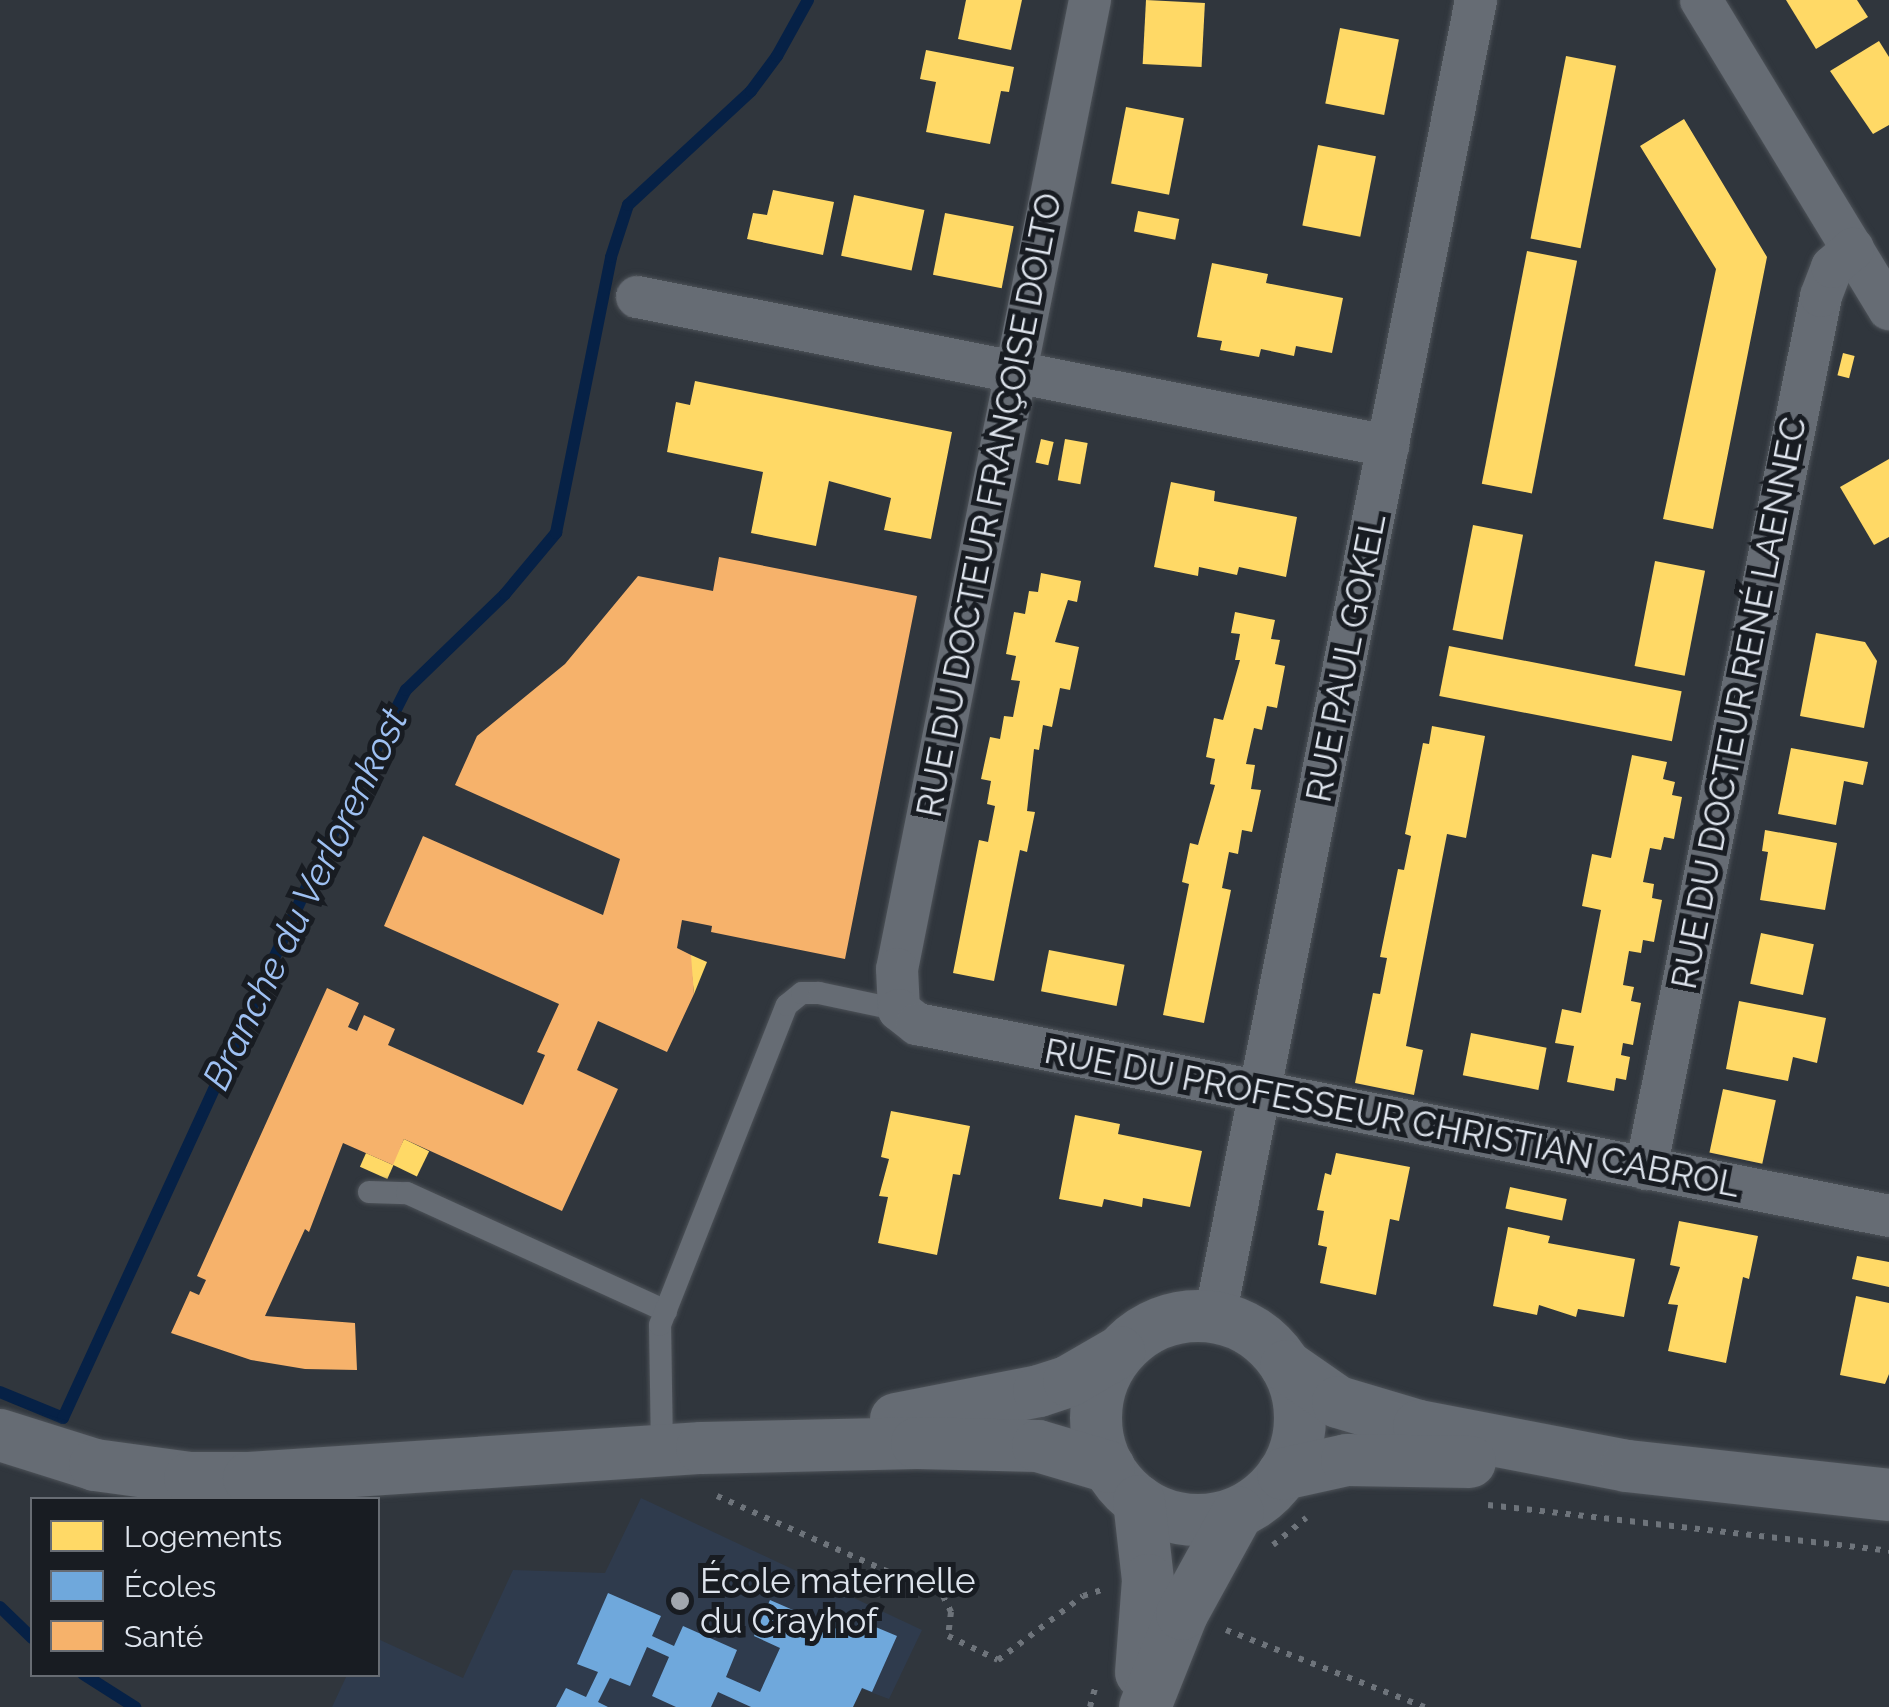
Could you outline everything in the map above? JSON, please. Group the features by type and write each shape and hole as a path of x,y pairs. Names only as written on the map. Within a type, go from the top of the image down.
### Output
{"street":[{"name":"RUE DU DOCTEUR FRANÇOISE DOLTO","path":"900,1010 897,969 1090,0"},
{"name":"RUE PAUL GOKEL","path":"1215,1317 1476,0"},
{"path":"1701,0 1889,309"},
{"name":"RUE DU DOCTEUR RENÉ LAENNEC","path":"1646,1169 1821,296 1832,267 1853,248"},
{"path":"637,297 1388,446"},
{"name":"RUE DU PROFESSEUR CHRISTIAN CABROL","path":"900,1010 917,1024 1889,1216"},
{"path":"691,1463 996,1402 1069,1381 1156,1325 1184,1316 1215,1317 1253,1332 1286,1366 1338,1402 1377,1417 1626,1466"},
{"path":"1119,1352 1103,1380 1096,1404 1098,1437 1124,1484 1148,1580 1135,1707"},
{"path":"0,1436 95,1465 204,1478 691,1463 1020,1444 1065,1452 1191,1520 1238,1512 1266,1494 1283,1474 1294,1453 1300,1421 1298,1396 1286,1366"},
{"path":"1283,1474 1325,1464 1374,1459 1626,1466 1889,1495"},
{"path":"1144,1707 1190,1598 1238,1512"}],"lane":[{"path":"691,1463 657,1350 666,1312 791,999 818,992 900,1010"},
{"path":"369,1192 407,1193 666,1312"}],"path":[{"path":"691,1463 943,1596 951,1612 948,1636 998,1660 1082,1596 1102,1588 1117,1590"},
{"path":"1473,1504 1889,1551"},
{"path":"1216,1626 1425,1707"}],"shaded area":[{"name":"École maternelle du Crayhof","path":"641,1498 922,1630 889,1699 862,1689 853,1707 332,1707 346,1677 380,1677 380,1640 463,1678 513,1570 605,1573"}],"building: Logements":[{"path":"966,0 1022,0 1011,50 958,39"},
{"path":"1146,0 1205,3 1202,67 1143,64"},
{"path":"1786,0 1857,0 1868,17 1816,49"},
{"path":"1340,28 1399,39 1384,115 1325,104"},
{"path":"1879,41 1889,57 1889,125 1873,134 1830,71"},
{"path":"926,50 1014,67 1009,92 1001,91 990,144 926,132 936,82 920,79"},
{"path":"1566,56 1616,66 1581,248 1531,239"},
{"path":"1126,107 1184,118 1169,195 1111,184"},
{"path":"1684,119 1767,257 1713,529 1663,519 1716,269 1640,146"},
{"path":"1318,145 1376,156 1360,237 1302,225"},
{"path":"773,190 834,202 823,255 747,239 753,213 767,215"},
{"path":"854,195 924,210 912,271 841,256"},
{"path":"1138,211 1179,219 1175,240 1134,232"},
{"path":"945,213 1014,226 1002,288 933,275"},
{"path":"1527,251 1577,261 1532,493 1482,484"},
{"path":"1212,263 1268,274 1266,283 1343,298 1332,353 1296,346 1294,356 1261,349 1259,357 1220,350 1222,341 1197,337"},
{"path":"1843,353 1855,356 1849,378 1837,375"},
{"path":"695,381 952,432 931,539 884,530 891,498 829,481 816,546 751,533 763,472 667,452 676,402 690,405"},
{"path":"1041,439 1054,442 1048,465 1036,462"},
{"path":"1065,439 1088,443 1080,484 1058,480"},
{"path":"1889,459 1889,537 1874,545 1840,487"},
{"path":"1171,482 1215,491 1214,501 1297,517 1286,577 1239,567 1237,575 1199,567 1198,576 1154,567"},
{"path":"1473,525 1523,535 1503,640 1453,630"},
{"path":"1655,561 1705,571 1685,676 1635,666"},
{"path":"1041,573 1081,581 1077,602 1068,600 1055,642 1079,647 1070,690 1060,688 1052,727 1043,725 1039,750 1034,749 1027,811 1035,812 1027,852 1020,850 994,981 953,973 979,840 988,842 995,806 987,804 991,781 981,779 990,737 1000,739 1004,716 1013,717 1020,681 1011,680 1016,656 1006,654 1014,612 1025,614 1029,591 1038,592"},
{"path":"1235,612 1275,620 1271,639 1280,640 1275,664 1285,666 1277,708 1267,706 1262,730 1254,728 1246,764 1255,765 1251,789 1261,790 1252,832 1242,830 1238,854 1229,852 1222,888 1231,890 1204,1023 1163,1015 1189,884 1182,882 1190,843 1198,845 1215,785 1210,784 1215,759 1206,757 1214,718 1223,720 1240,660 1235,660 1240,634 1231,633"},
{"path":"1816,633 1865,642 1877,661 1864,728 1800,716"},
{"path":"1449,646 1682,691 1672,741 1439,696"},
{"path":"1432,726 1485,736 1466,838 1447,834 1406,1046 1423,1050 1414,1095 1355,1083 1373,993 1380,994 1387,958 1380,957 1398,869 1404,870 1411,836 1405,834 1423,743 1429,744"},
{"path":"1791,748 1868,762 1863,785 1844,781 1836,825 1778,814"},
{"path":"1632,755 1667,762 1663,779 1675,782 1672,795 1682,797 1674,839 1664,837 1661,850 1650,848 1643,882 1654,884 1652,898 1662,900 1654,942 1643,940 1641,953 1629,951 1623,985 1634,987 1631,1001 1641,1003 1633,1045 1623,1043 1621,1055 1630,1057 1626,1080 1616,1078 1614,1091 1567,1082 1574,1046 1555,1043 1562,1009 1581,1013 1601,910 1582,906 1592,854 1611,858"},
{"path":"1765,830 1837,843 1825,910 1760,900 1768,852 1762,851"},
{"path":"1761,933 1814,944 1803,995 1750,984"},
{"path":"1049,950 1125,965 1117,1006 1041,991"},
{"path":"691,955 707,962 694,994 690,958"},
{"path":"1739,1001 1826,1018 1817,1063 1793,1057 1788,1081 1726,1069"},
{"path":"1471,1033 1547,1048 1538,1090 1463,1075"},
{"path":"1723,1089 1776,1100 1762,1164 1709,1153"},
{"path":"891,1111 970,1126 960,1175 953,1174 937,1255 878,1243 888,1197 879,1196 889,1159 881,1157"},
{"path":"1075,1115 1120,1124 1118,1134 1202,1151 1190,1207 1143,1198 1142,1207 1104,1199 1102,1207 1059,1199"},
{"path":"404,1139 429,1151 417,1176 392,1164"},
{"path":"366,1153 393,1165 387,1179 360,1167"},
{"path":"1336,1153 1410,1167 1399,1221 1390,1219 1376,1295 1320,1283 1327,1247 1318,1245 1324,1211 1317,1210 1325,1173 1331,1175"},
{"path":"1510,1187 1567,1199 1562,1221 1505,1209"},
{"path":"1679,1221 1758,1236 1749,1279 1743,1277 1726,1363 1668,1351 1678,1305 1668,1304 1680,1267 1670,1265"},
{"path":"1508,1227 1550,1236 1548,1243 1635,1259 1624,1317 1578,1309 1576,1317 1539,1305 1537,1315 1493,1306"},
{"path":"1857,1256 1889,1262 1889,1287 1852,1279"},
{"path":"1856,1296 1889,1303 1889,1374 1885,1384 1840,1375"}],"building: Écoles":[{"path":"608,1593 661,1616 652,1636 674,1646 683,1626 737,1650 726,1677 760,1692 780,1648 754,1636 770,1600 853,1636 859,1620 897,1636 872,1692 862,1688 853,1707 751,1707 718,1692 711,1707 676,1707 652,1696 669,1657 647,1647 630,1686 610,1678 598,1702 608,1707 556,1707 566,1688 586,1697 598,1672 577,1664"}],"building: Santé":[{"path":"719,557 917,596 845,959 711,932 712,926 682,920 677,948 691,955 694,994 667,1052 598,1021 577,1070 618,1089 562,1211 404,1139 393,1165 343,1143 309,1232 305,1229 265,1316 355,1323 357,1370 305,1369 251,1360 171,1333 190,1291 199,1295 206,1280 197,1276 327,988 359,1003 348,1027 357,1031 364,1015 395,1029 388,1045 523,1105 545,1055 537,1052 559,1004 384,926 423,836 603,915 620,859 455,785 477,736 565,664 638,576 713,591"}],"waterway":[{"name":"Branche du Verlorenkost","path":"0,1392 63,1418 315,869 406,690 505,594 556,533 611,257 628,205 751,91 777,56 808,0"},
{"name":"Branche du Verlorenkost","path":"0,1607 30,1636"},
{"name":"Branche du Verlorenkost","path":"88,1677 135,1707"}],"place":[{"name":"École maternelle du Crayhof","path":"680,1601"}]}
